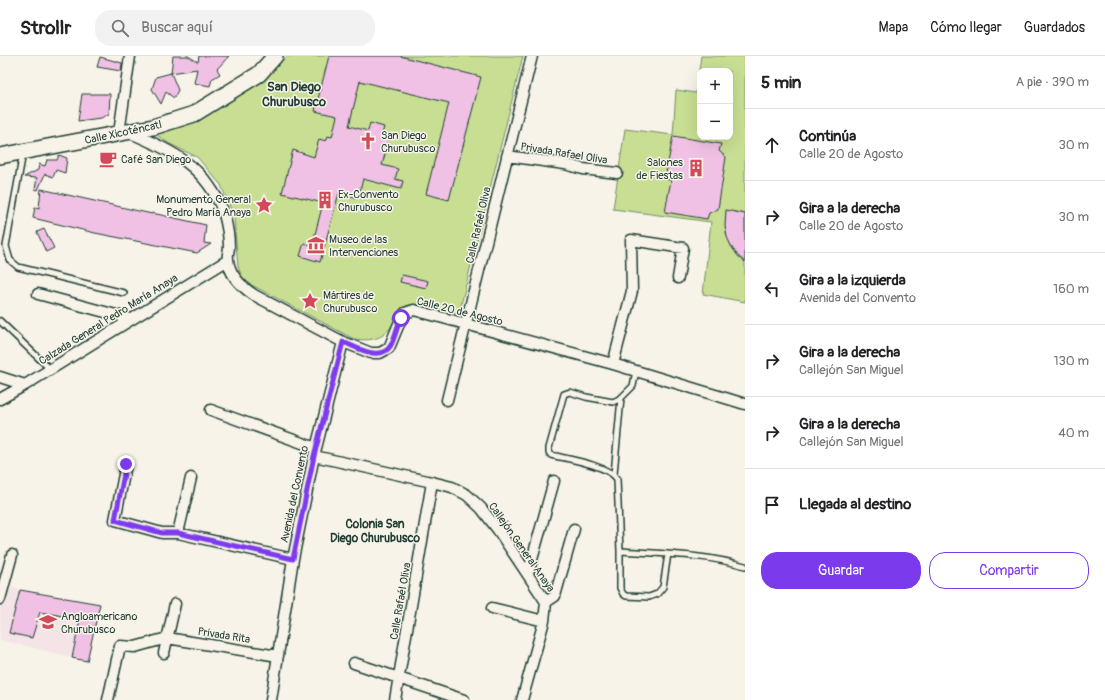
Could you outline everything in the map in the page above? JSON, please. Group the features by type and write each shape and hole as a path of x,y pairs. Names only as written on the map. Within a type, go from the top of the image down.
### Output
{"street":[{"path":"123,132 130,56"},
{"name":"Calle Xicoténcatl","path":"0,156 154,127 194,114 259,74 275,56"},
{"name":"Calle Rafaél Oliva","path":"447,400 532,56"},
{"name":"Calle 20 de Agosto","path":"123,132 152,142 177,155 187,161 201,176 215,196 224,214 229,243 228,260 236,280 246,290 343,342 371,353 380,353 391,344 401,318 405,313 414,310 612,364 745,404"},
{"name":"Privada Rafael Oliva","path":"507,156 565,164 583,169 617,173"},
{"path":"612,364 632,291 631,240 683,248 678,278"},
{"name":"Calzada General Pedro María Anaya","path":"0,399 228,260"},
{"path":"38,294 131,319"},
{"name":"Avenida del Convento","path":"271,700 293,559 315,452 343,342"},
{"path":"0,377 25,385"},
{"name":"Callejón General Anaya","path":"211,410 315,452 452,487 467,495 481,508 498,530 546,602 544,620 522,700"},
{"path":"126,464 115,520 162,533 178,533 293,559"},
{"path":"178,533 191,478"},
{"path":"528,574 554,481"},
{"name":"Calle Rafaél Oliva","path":"395,700 432,482"},
{"path":"546,602 555,596 574,529"},
{"path":"0,599 12,555"},
{"path":"164,653 175,604"},
{"path":"492,608 544,620"},
{"path":"108,700 120,646 135,647 167,638"},
{"name":"Privada Rita","path":"167,638 278,656"},
{"path":"354,663 464,700"}],"lane":[{"path":"24,152 6,246 10,260 18,267 124,293"},
{"path":"0,321 50,369"},
{"path":"636,371 633,386 621,398 613,402 586,397 574,392 567,392 564,394 549,448 551,455 606,470 614,474 617,479 620,588 623,594 626,596 649,597 657,594 663,587 668,554"},
{"path":"614,474 621,398"},
{"path":"620,551 697,555 745,566"}],"shaded area":[{"name":"Angloamericano Churubusco","path":"4,585 20,590 100,604 87,661 0,640 0,599"}],"green space":[{"path":"287,56 523,56 460,309 456,313 450,313 421,305 410,305 399,313 387,332 379,337 369,340 354,339 244,281 238,267 234,217 221,185 197,157 170,144 152,132 265,78"},
{"path":"701,56 745,56 745,302 703,294 711,222 613,209 625,129 673,135 676,90 696,93 697,86 697,140 733,140 733,68 699,68"}],"building":[{"path":"173,56 188,56 198,62 199,56 229,56 217,69 220,74 212,79 210,86 194,83 197,69 171,73"},
{"path":"329,56 400,56 481,77 449,200 426,194 449,103 360,81 349,126 368,131 370,123 384,127 382,134 390,136 382,165 398,169 395,179 403,181 401,189 363,179 358,198 339,193 320,262 300,256 304,243 312,246 323,203 282,193 293,150 314,157 319,139 326,141 328,136 332,137 337,116 315,111"},
{"path":"100,57 122,63 121,71 97,67"},
{"path":"171,73 178,90 174,98 166,92 161,104 152,89 156,77"},
{"path":"82,94 110,94 109,114 101,118 78,121"},
{"name":"Salones de Fiestas","path":"673,136 721,144 719,151 726,157 718,209 709,213 707,219 665,212 671,180 665,179"},
{"path":"59,155 67,158 65,173 56,170 53,177 45,174 38,190 35,189 37,178 24,177 38,170 39,164 45,166 47,160 57,160"},
{"path":"41,189 206,225 204,243 211,244 197,253 95,233 33,218 35,207 39,208"},
{"path":"726,210 745,214 745,262 738,256 727,237 725,226"},
{"path":"44,229 54,248 46,252 37,232"},
{"path":"402,275 428,281 426,288 400,282"},
{"path":"20,590 100,604 87,661 72,658 80,619 40,612 32,638 9,633"}],"place":[{"name":"San Diego Churubusco","path":"368,141"},
{"name":"Café San Diego","path":"108,159"},
{"name":"Salones de Fiestas","path":"696,168"},
{"name":"Ex-Convento Churubusco","path":"325,200"},
{"name":"Monumento General Pedro María Anaya","path":"264,205"},
{"name":"Museo de las Intervenciones","path":"316,245"},
{"name":"Mártires de Churubusco","path":"310,301"},
{"name":"Angloamericano Churubusco","path":"48,622"}],"district":[{"name":"San Diego Churubusco","path":"294,94"},
{"name":"Colonia San Diego Churubusco","path":"375,531"}],"route":[{"path":"126,464 115,520 162,533 178,533 293,559 314,456 343,342 371,353 380,353 391,344 401,318"}]}
